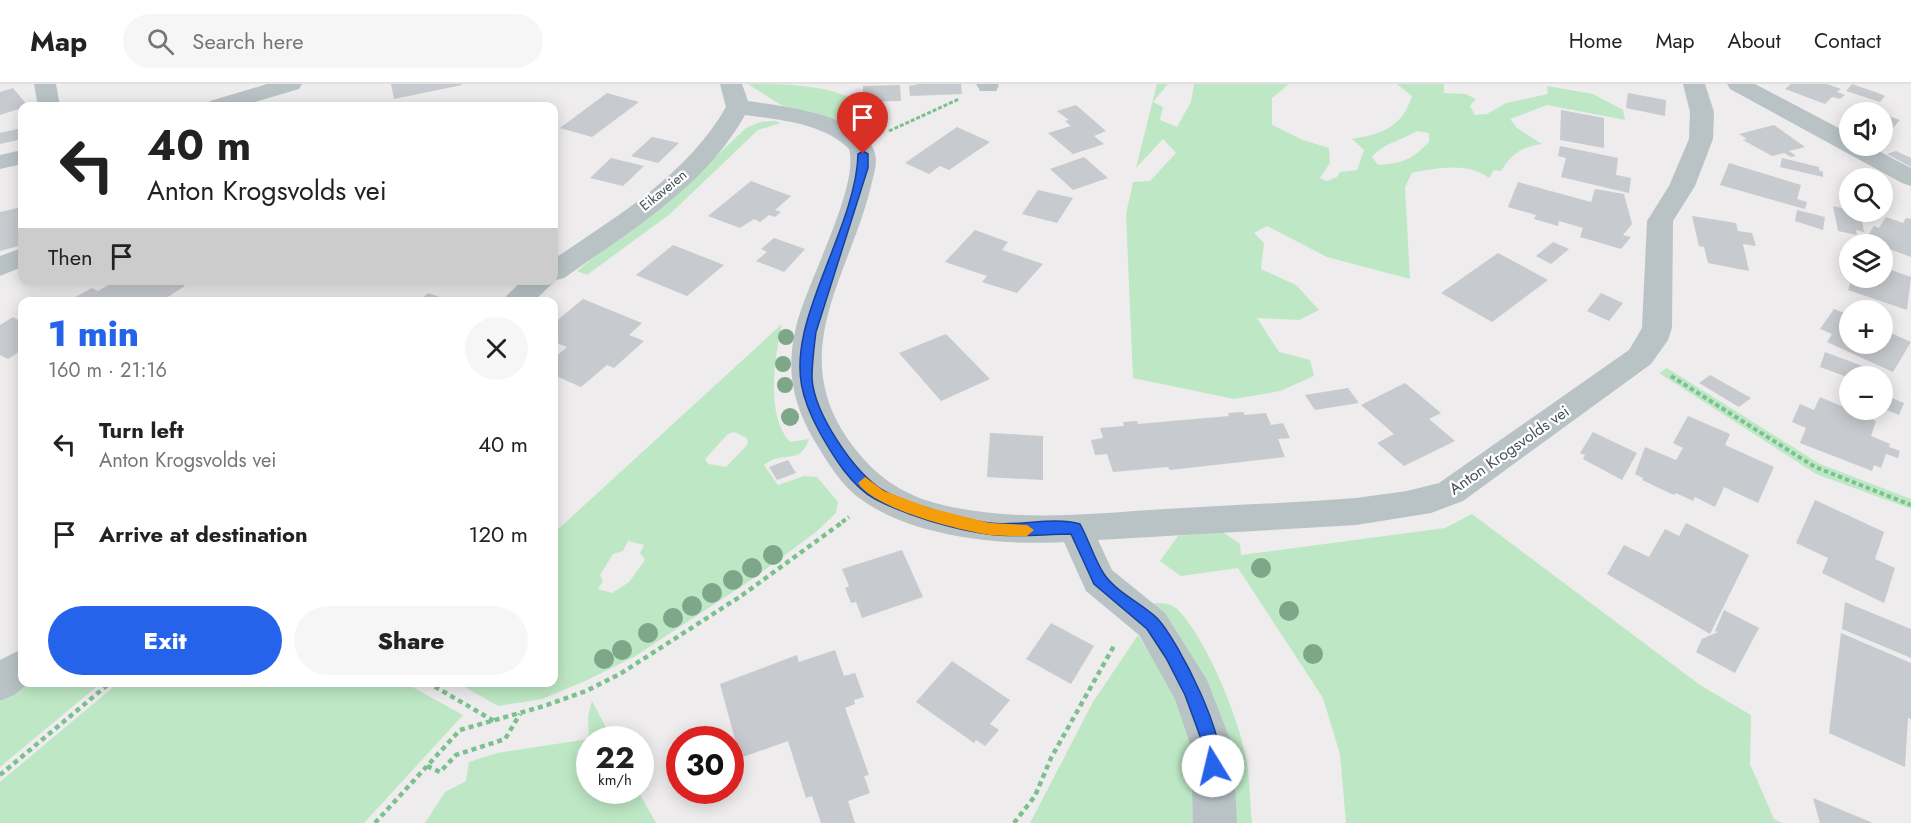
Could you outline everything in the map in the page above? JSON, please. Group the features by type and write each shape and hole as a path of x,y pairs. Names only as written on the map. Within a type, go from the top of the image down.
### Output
{"street":[{"path":"45,84 48,102"},
{"path":"231,102 291,84"},
{"name":"Anton Krogsvolds vei","path":"858,143 863,154 863,168 810,332 806,379 810,403 828,436 849,468 879,495 928,513 990,529 1075,528 1322,513 1433,500 1451,492 1640,357 1653,340 1658,328 1660,221 1682,186 1701,139 1702,112 1694,84"},
{"path":"1738,84 1839,139"},
{"path":"734,95 834,129 858,143"},
{"name":"Eikaveien","path":"558,269 694,165 730,126 734,95"},
{"path":"1871,156 1911,178"},
{"path":"0,162 18,158"},
{"path":"0,267 18,258"},
{"path":"520,297 536,285"},
{"path":"1075,528 1099,580 1152,624 1192,693 1212,747 1215,823"},
{"path":"0,683 18,669"}],"path":[{"path":"858,143 987,85"},
{"path":"1640,357 1815,467 1911,505"},
{"path":"375,823 460,730 520,714 586,691 620,674 741,596 879,495"},
{"path":"1014,823 1035,796 1051,758 1132,608"},
{"path":"0,776 105,687"},
{"path":"436,687 495,721"},
{"path":"427,766 440,772 456,755 505,739 520,714"}],"green space":[{"path":"748,84 793,85 823,89 864,105 835,122 781,105"},
{"path":"1157,84 1168,84 1153,102 1163,107 1160,120 1177,127 1191,102 1194,84 1289,84 1272,98 1272,125 1303,140 1329,148 1330,163 1320,178 1327,181 1337,177 1340,172 1357,170 1364,150 1352,139 1381,132 1402,116 1412,96 1397,84 1444,84 1444,93 1466,94 1476,99 1470,106 1475,115 1487,114 1506,103 1548,94 1547,86 1593,94 1623,110 1625,120 1547,105 1510,119 1517,128 1542,144 1518,152 1501,171 1494,170 1489,178 1481,173 1462,168 1441,168 1412,173 1405,187 1410,279 1327,257 1267,226 1254,233 1264,243 1261,269 1296,285 1319,310 1299,320 1257,318 1279,352 1310,360 1314,376 1280,391 1234,399 1133,378 1126,214 1133,182 1150,181 1176,153 1163,139 1136,168","holes":["1417,131 1429,133 1429,142 1406,160 1378,165 1372,157 1388,145"]},
{"path":"875,114 889,126 868,134 853,131 852,128"},
{"path":"760,122 781,123 758,130 670,214 587,275 577,271 692,179 746,128"},
{"path":"782,324 774,385 777,417 782,431 790,442 809,439 801,453 771,460 764,465 778,485 804,476 817,477 838,502 836,513 816,532 754,578 634,657 542,699 498,706 465,687 558,687 558,529","holes":["734,432 747,438 748,444 726,467 708,464 705,459 728,434","628,541 644,545 640,553 645,560 629,582 612,593 598,589 603,581 600,575 613,554 623,551"]},
{"path":"1667,368 1820,464 1911,499 1911,509 1816,474 1659,373"},
{"path":"1472,514 1700,685 1751,715 1750,764 1774,819 1783,823 1346,823 1340,754 1323,698 1238,568 1181,576 1160,561 1178,536 1223,532 1240,544 1241,555 1445,528"},
{"path":"1154,603 1171,605 1179,611 1200,640 1220,679 1236,720 1245,754 1252,823 1231,823 1163,617"},
{"path":"1138,635 1174,693 1199,747 1199,823 1030,823 1093,702"},
{"path":"20,687 96,687 0,767 0,702"},
{"path":"113,687 412,687 463,715 364,823 0,823 0,782"},
{"path":"592,701 605,726 588,726"},
{"path":"576,741 576,804 645,804 656,823 425,823 445,792 466,781 469,762 497,753"}],"building":[{"path":"391,84 462,84 462,85 394,99"},
{"path":"961,84 962,94 910,96 909,86"},
{"path":"1791,84 1827,84 1841,89 1837,92 1845,95 1840,99 1832,97 1825,104 1785,89"},
{"path":"1852,84 1885,96 1880,102 1846,91"},
{"path":"900,85 901,101 863,102 863,86"},
{"path":"13,88 25,102 18,102 18,109 0,115 0,92"},
{"path":"607,93 639,102 592,137 560,128"},
{"path":"1628,93 1666,100 1665,116 1626,108"},
{"path":"1076,105 1106,131 1094,136 1104,144 1073,154 1048,133 1071,126 1065,121 1069,120 1057,111"},
{"path":"1561,110 1604,118 1604,148 1560,140"},
{"path":"1893,118 1900,120 1893,128"},
{"path":"1774,125 1805,147 1789,151 1796,156 1791,157 1784,153 1772,156 1743,140 1747,139 1739,134"},
{"path":"957,127 990,142 949,170 940,166 929,174 905,163"},
{"path":"18,129 18,140 0,144 0,133"},
{"path":"652,137 679,143 658,163 631,156"},
{"path":"1560,146 1618,158 1616,175 1631,178 1629,193 1561,177 1566,158 1558,156"},
{"path":"1896,151 1911,158 1911,167 1891,156 1893,156 1893,152"},
{"path":"1084,157 1108,178 1073,190 1050,169"},
{"path":"611,158 644,166 623,186 590,178"},
{"path":"1782,158 1819,167 1819,170 1823,172 1823,177 1780,167"},
{"path":"1729,163 1801,185 1797,199 1807,202 1805,209 1720,185"},
{"path":"751,181 791,196 775,210 781,212 775,217 769,215 760,222 754,219 740,228 708,216"},
{"path":"1518,182 1591,202 1595,189 1624,194 1632,224 1623,235 1631,237 1621,249 1580,237 1583,228 1559,221 1558,226 1534,219 1536,215 1508,207"},
{"path":"1038,190 1073,198 1057,223 1022,214"},
{"path":"1833,206 1839,208 1839,222 1862,222 1864,232 1856,230 1857,234 1852,234 1838,231"},
{"path":"18,208 18,246 0,251 0,212"},
{"path":"1797,210 1825,217 1823,230 1795,221"},
{"path":"1692,216 1736,223 1738,231 1752,233 1756,246 1743,244 1749,271 1708,263 1704,247 1699,246"},
{"path":"1906,218 1911,219 1911,257 1893,250 1893,234 1869,234 1874,226 1879,228 1883,222 1893,222 1893,219 1903,223"},
{"path":"975,230 1008,242 1002,250 1043,264 1017,293 982,282 987,276 945,262"},
{"path":"774,238 805,249 784,272 756,261 767,252 761,249"},
{"path":"1553,242 1569,249 1551,264 1536,256"},
{"path":"673,245 724,265 687,296 636,275"},
{"path":"1498,253 1548,280 1492,322 1441,293"},
{"path":"1893,271 1911,277 1907,310 1893,305 1893,300 1878,300 1848,290 1849,288 1893,288"},
{"path":"108,285 185,286 168,297 76,297 92,288 98,291"},
{"path":"428,293 440,297 424,297"},
{"path":"1601,293 1623,303 1609,321 1587,311"},
{"path":"583,299 642,323 629,335 644,341 614,368 607,365 581,387 558,377 558,355 567,347 558,344 558,320"},
{"path":"1834,309 1839,311 1839,347 1827,342 1832,334 1820,329"},
{"path":"13,317 18,320 18,353 8,359 0,355 0,325"},
{"path":"946,334 990,379 941,401 899,353"},
{"path":"1893,334 1911,342 1893,372 1893,366 1880,366 1853,354 1893,354"},
{"path":"1825,352 1862,366 1839,366 1839,374 1820,367"},
{"path":"1710,375 1751,398 1739,407 1699,383"},
{"path":"1405,383 1441,413 1429,419 1455,441 1404,466 1377,443 1394,434 1361,405"},
{"path":"1348,388 1359,403 1315,410 1305,395"},
{"path":"1820,397 1839,405 1839,420 1876,421 1871,436 1900,451 1898,458 1886,454 1881,468 1874,465 1872,471 1800,443 1806,428 1792,422 1800,404 1814,410"},
{"path":"1893,398 1904,403 1899,415 1893,413"},
{"path":"1243,412 1245,415 1266,413 1271,425 1283,423 1290,438 1278,439 1285,457 1170,470 1168,467 1113,472 1107,454 1095,455 1091,440 1103,438 1100,428 1124,426 1123,422 1137,421 1138,424 1229,416 1228,413"},
{"path":"1688,416 1730,434 1725,445 1774,467 1758,503 1724,487 1715,507 1695,497 1693,501 1676,493 1674,495 1642,480 1643,478 1635,474 1645,447 1676,460 1683,448 1673,443"},
{"path":"1593,432 1637,453 1622,480 1583,459 1585,455 1580,453"},
{"path":"990,433 1043,436 1043,480 987,477"},
{"path":"788,460 796,473 777,480 769,467"},
{"path":"1815,500 1884,532 1875,559 1895,568 1884,603 1822,573 1828,558 1796,543"},
{"path":"1686,523 1749,555 1710,634 1607,574 1624,545 1649,557 1665,529 1679,536"},
{"path":"902,550 923,597 862,618 856,602 851,603 845,588 849,586 842,569"},
{"path":"1845,602 1911,629 1911,658 1842,629"},
{"path":"1724,610 1759,628 1735,673 1696,652 1702,639 1718,632 1715,631"},
{"path":"1051,623 1094,646 1071,684 1026,659"},
{"path":"1841,633 1911,663 1911,719 1908,718 1905,767 1829,733"},
{"path":"835,650 844,676 855,673 864,697 854,700 855,704 845,708 869,775 864,776 870,793 848,801 855,823 821,823 812,796 806,798 788,741 744,757 744,726 731,726 720,684 797,655 799,662"},
{"path":"952,661 1010,700 990,724 999,730 985,746 976,740 974,743 916,702"},
{"path":"1813,798 1873,823 1820,823"}],"slow traffic":[{"path":"865,483 879,495 928,513 990,529 1027,530"}],"route":[{"path":"863,154 863,168 851,209 810,332 806,379 810,403 828,436 849,468 879,495 928,513 990,529 1075,528 1099,580 1152,624 1172,653 1192,693 1212,747 1213,766"}]}
